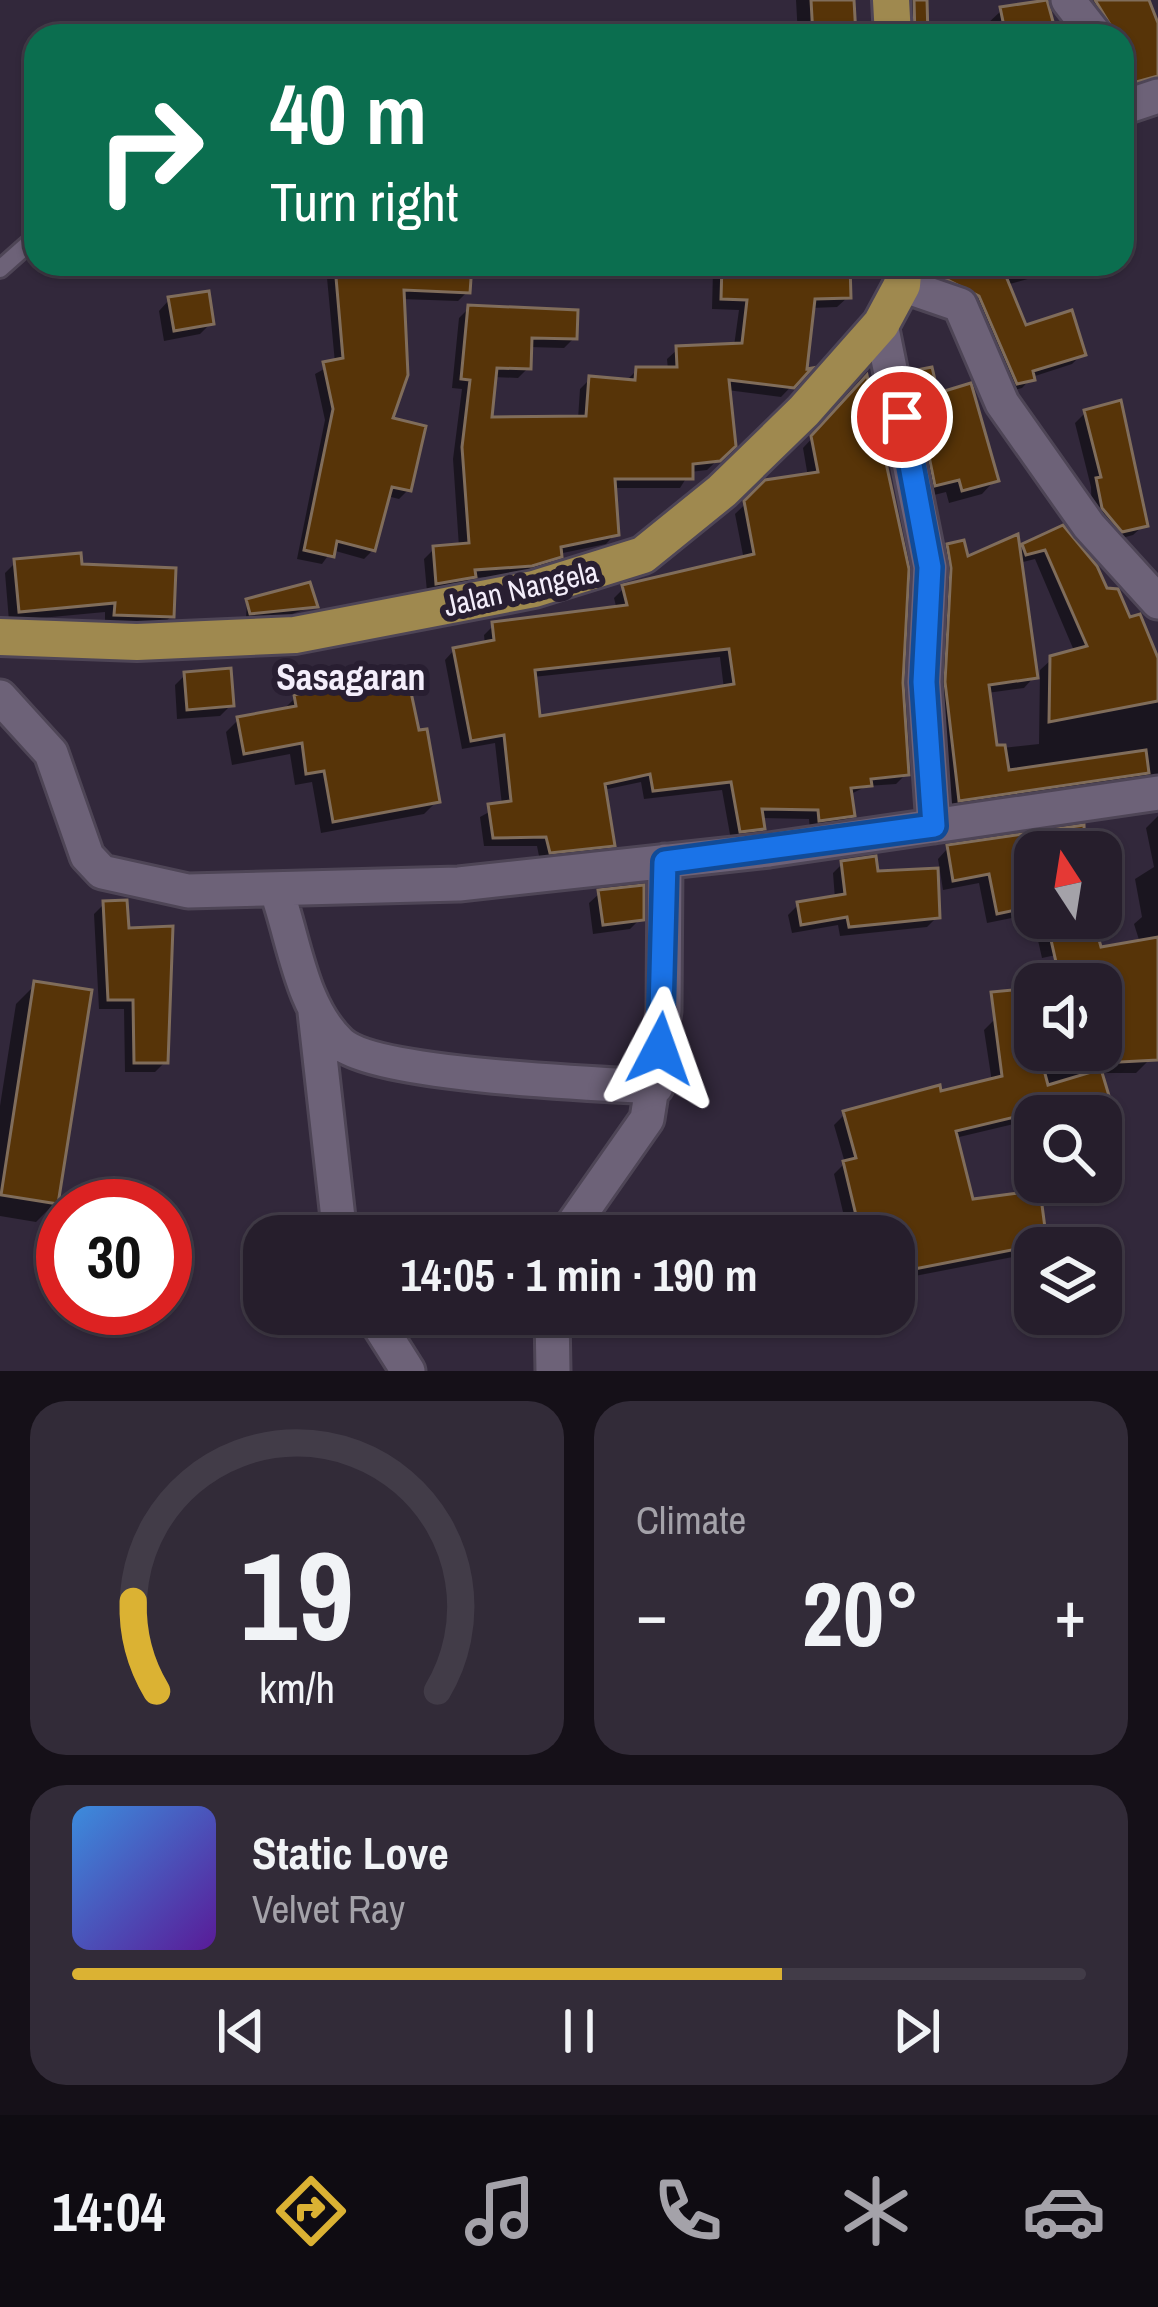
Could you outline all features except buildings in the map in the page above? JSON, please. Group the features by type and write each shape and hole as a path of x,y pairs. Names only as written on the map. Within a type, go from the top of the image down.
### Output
{"main road":[{"name":"Jalan Nangela","path":"0,637 136,642 295,635 605,570 643,555 722,491 805,411 881,325 902,276"}],"street":[{"path":"1068,0 1087,24"},
{"path":"907,276 960,305 1002,403 1088,526 1145,570 1158,602"},
{"path":"881,325 930,567 924,682 934,826"},
{"path":"0,697 51,753 87,856 102,872 188,891 459,884 665,862 1158,794"},
{"path":"581,1215 630,1148 647,1119 656,1087 664,1011 665,862"},
{"path":"277,892 315,1011 338,1215"},
{"path":"315,1011 342,1045 387,1064 656,1087"},
{"path":"385,1335 408,1371"},
{"path":"552,1335 553,1371"}],"lane":[{"path":"0,269 24,248"}],"district":[{"name":"Sasagaran","path":"351,677"}],"route":[{"path":"660,1049 665,862 934,826 924,682 930,567 902,417"}]}
